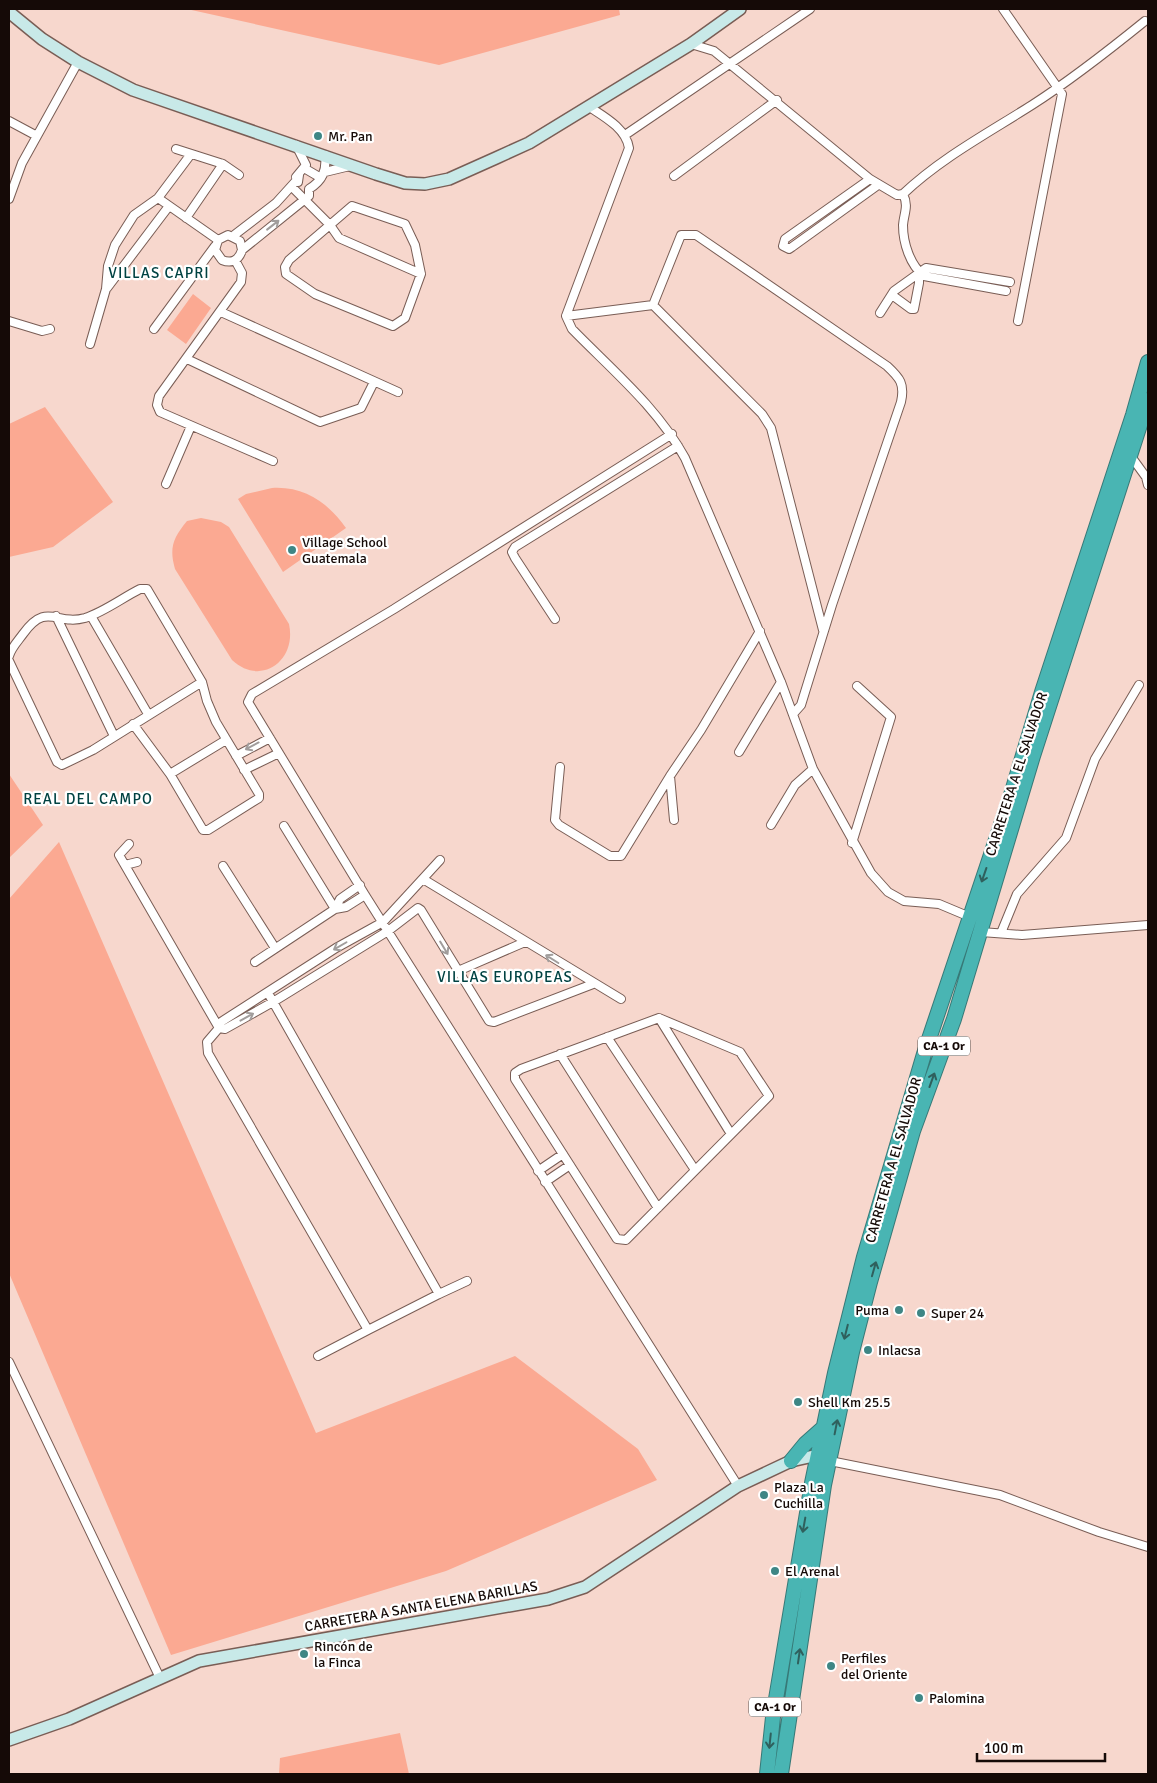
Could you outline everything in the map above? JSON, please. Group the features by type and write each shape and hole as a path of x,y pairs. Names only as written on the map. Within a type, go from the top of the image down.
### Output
{"highway":[{"name":"CARRETERA A EL SALVADOR","path":"780,1774 792,1705 810,1572 823,1428 869,1239 924,1054 1121,452 1148,362"},
{"name":"CARRETERA A EL SALVADOR","path":"767,1774 773,1717 785,1641 821,1461 870,1282 914,1131 951,1026 1033,756 1148,400"},
{"path":"951,1026 942,1027 940,1025 956,973 958,950"},
{"path":"794,1461 805,1444 823,1428"},
{"path":"794,1461 821,1461"},
{"path":"785,1641 787,1656 782,1702 784,1705 792,1705"}],"main road":[{"path":"9,12 42,39 78,62 145,95 411,184 425,184 449,179 529,143 691,44 740,9"},
{"name":"CARRETERA A SANTA ELENA BARILLAS","path":"9,1740 69,1719 199,1662 234,1654 548,1599 586,1588 738,1486 794,1461"}],"street":[{"path":"625,135 732,64 810,9"},
{"path":"1003,9 1062,94 1062,104 1018,321"},
{"path":"691,44 706,47 732,64 870,179 897,195 903,194 938,165 1058,87 1102,56 1145,21"},
{"path":"9,199 22,163 78,62"},
{"path":"674,176 777,100"},
{"path":"588,106 606,118 625,135 629,148 566,316 572,329 642,399 672,434 782,682 813,769 852,843 871,873 888,892 904,901 939,904 970,917"},
{"path":"9,121 37,136"},
{"path":"296,145 303,170"},
{"path":"176,149 223,164 239,175"},
{"path":"90,344 106,289 108,266 115,245 134,215 145,205 158,198 192,154"},
{"path":"233,236 276,203 293,184 294,178 322,154"},
{"path":"158,198 217,243 218,258 226,262 235,260 242,250 307,198 309,190 316,186 323,175 322,154"},
{"path":"186,218 223,164"},
{"path":"303,170 323,175 353,165"},
{"path":"870,179 786,239 783,246 789,249 878,185"},
{"path":"293,184 307,198 339,238 421,274"},
{"path":"903,194 907,208 903,225 906,246 919,272 924,276 1006,291"},
{"path":"106,289 169,206"},
{"path":"352,206 401,221 408,227 415,245 421,274 405,318 393,326 315,294 286,274 285,267 289,260 352,206"},
{"path":"653,305 681,234 696,235 887,366 900,378 903,392 901,402 824,632 806,692 801,705 793,714"},
{"path":"154,329 224,236 233,236 240,241 242,250"},
{"path":"235,260 242,278 221,312 159,396 157,406 160,412 273,461"},
{"path":"880,313 892,294 926,268 1010,282"},
{"path":"892,294 911,310 914,309 919,272"},
{"path":"967,284 968,275"},
{"path":"566,316 653,305"},
{"path":"653,305 756,408 771,428 824,632"},
{"path":"221,312 398,392"},
{"path":"9,321 42,331 50,329"},
{"path":"187,359 320,422 361,408 374,382"},
{"path":"166,484 191,426"},
{"path":"672,434 394,609 249,697 250,706 365,895 738,1486"},
{"path":"555,619 515,558 512,552 515,547 678,446"},
{"path":"1130,456 1146,477 1148,485"},
{"path":"9,656 30,624 42,616 56,616 70,620 91,616 140,588 147,589 202,682 207,701 226,740 259,794 259,798 206,831 202,829 170,774 133,724"},
{"path":"56,616 114,736"},
{"path":"91,616 148,714"},
{"path":"560,767 554,820 559,825 610,856 616,858 621,856 670,776 701,730 760,631"},
{"path":"9,661 59,764 67,764 202,682"},
{"path":"739,752 782,682"},
{"path":"852,843 891,717 857,686"},
{"path":"1001,933 1016,894 1066,838 1095,759 1139,686"},
{"path":"236,756 270,738"},
{"path":"170,774 226,740"},
{"path":"244,770 279,753"},
{"path":"771,825 795,785 813,769"},
{"path":"670,776 674,820"},
{"path":"284,826 335,909"},
{"path":"129,844 119,855 219,1028"},
{"path":"368,1330 208,1053 207,1042 219,1028 221,1022 314,964 336,948 383,922 440,860"},
{"path":"125,866 137,862"},
{"path":"223,866 276,948"},
{"path":"423,879 593,984 621,999"},
{"path":"335,909 340,899 360,885"},
{"path":"255,962 335,909 346,907 365,895"},
{"path":"401,904 410,914"},
{"path":"219,1028 225,1029 273,1002 388,931 414,909 421,910 485,1018 492,1022 593,984"},
{"path":"981,932 1022,935 1148,925"},
{"path":"458,971 525,942"},
{"path":"314,964 321,972"},
{"path":"268,993 439,1294"},
{"path":"659,1018 731,1134"},
{"path":"659,1018 740,1052 767,1090 769,1096 767,1101 731,1134 626,1240 621,1241 617,1239 516,1079 516,1073 521,1069 608,1037 659,1018"},
{"path":"608,1037 695,1170"},
{"path":"560,1054 658,1208"},
{"path":"538,1171 563,1154"},
{"path":"545,1182 570,1165"},
{"path":"318,1356 468,1281"},
{"path":"9,1362 160,1678"},
{"path":"821,1461 1000,1495 1099,1532 1148,1547"}],"shaded area":[{"path":"187,9 619,9 620,15 439,65"},
{"path":"193,294 211,308 186,344 167,330"},
{"path":"45,407 113,502 53,547 9,557 9,424"},
{"name":"Village School Guatemala","path":"272,488 295,490 315,498 331,511 346,528 283,572 238,499 246,494"},
{"path":"201,518 221,522 229,527 289,624 290,637 288,649 282,659 274,666 265,670 254,671 243,668 232,660 175,569 172,549 175,538 187,521"},
{"path":"9,774 43,825 9,858"},
{"path":"59,842 316,1433 515,1356 638,1449 657,1480 446,1571 171,1655 9,1273 9,899"},
{"path":"400,1733 409,1774 279,1774 280,1758"}],"place":[{"name":"Mr. Pan","path":"318,136"},
{"name":"Village School Guatemala","path":"292,550"},
{"name":"Puma","path":"899,1310"},
{"name":"Super 24","path":"921,1313"},
{"name":"Inlacsa","path":"868,1350"},
{"name":"Shell Km 25.5","path":"798,1402"},
{"name":"Plaza La Cuchilla","path":"764,1495"},
{"name":"El Arenal","path":"775,1571"},
{"name":"Rincón de la Finca","path":"304,1654"},
{"name":"Perfiles del Oriente","path":"831,1666"},
{"name":"Palomina","path":"919,1698"}],"district":[{"name":"VILLAS CAPRI","path":"159,273"},
{"name":"REAL DEL CAMPO","path":"88,799"},
{"name":"VILLAS EUROPEAS","path":"505,977"}]}
